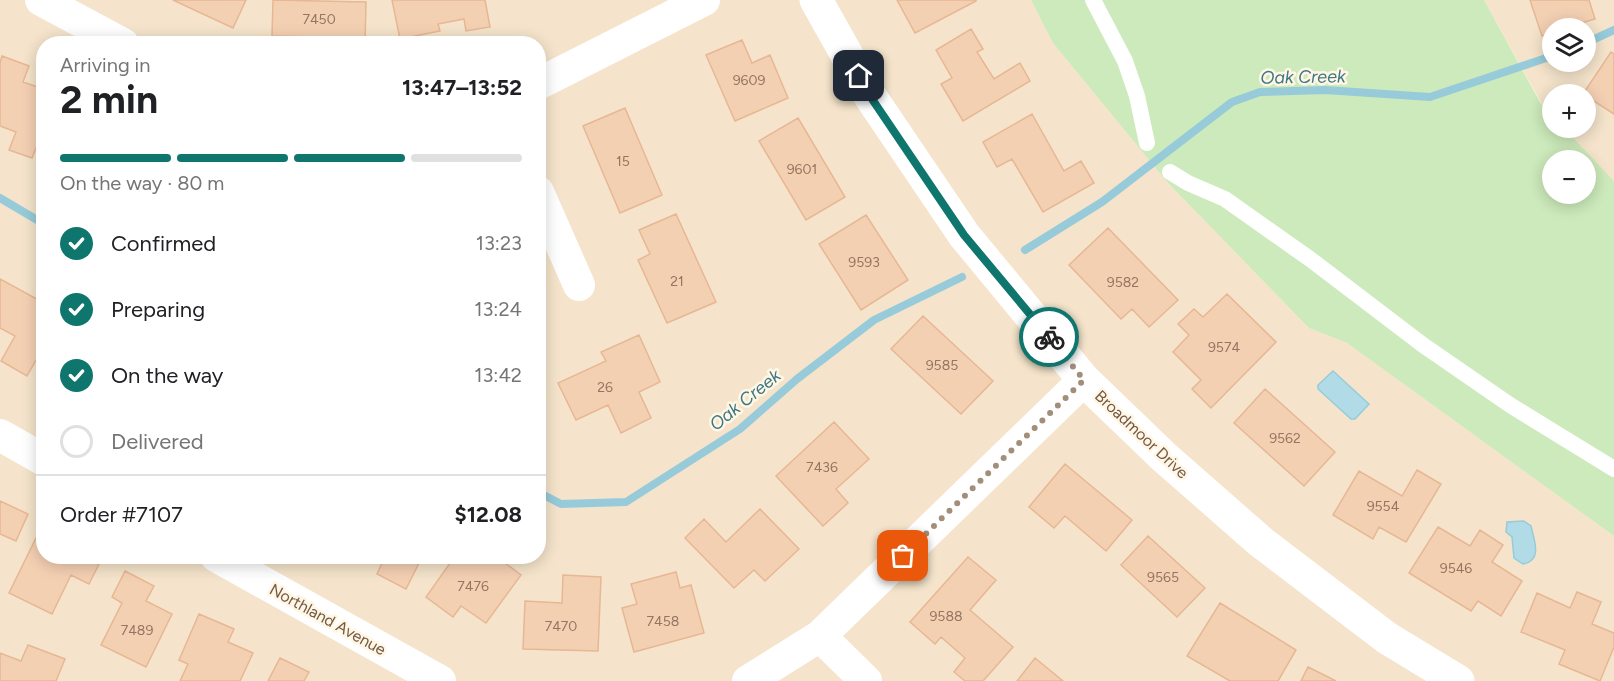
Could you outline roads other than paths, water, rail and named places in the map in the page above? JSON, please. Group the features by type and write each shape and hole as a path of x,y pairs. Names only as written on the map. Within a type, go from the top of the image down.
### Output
{"street":[{"path":"41,0 108,36"},
{"path":"546,80 704,0"},
{"name":"Broadmoor Drive","path":"816,0 870,96 964,235 1084,380 1164,457 1261,542 1387,638 1458,681"},
{"path":"546,210 579,285"},
{"path":"748,681 820,636 1084,380"},
{"path":"0,435 36,455"},
{"name":"Northland Avenue","path":"230,564 441,681"},
{"path":"820,636 866,681"}],"lane":[{"path":"1093,0 1125,62 1137,96 1147,143"},
{"path":"1170,171 1188,183 1225,199 1310,259 1423,345 1510,405 1614,469"}],"water":[{"path":"1333,371 1369,404 1355,419 1351,419 1318,389 1318,385"},
{"path":"1524,521 1531,526 1536,549 1533,559 1523,564 1514,558 1512,537 1506,532 1507,522"}],"waterway":[{"name":"Oak Creek","path":"1596,38 1614,30"},
{"name":"Oak Creek","path":"1025,250 1102,202 1232,102 1260,92 1325,90 1430,97 1542,59"},
{"name":"Oak Creek","path":"0,198 36,219"},
{"name":"Oak Creek","path":"546,496 561,504 626,502 740,429 797,379 874,320 962,277"}]}
